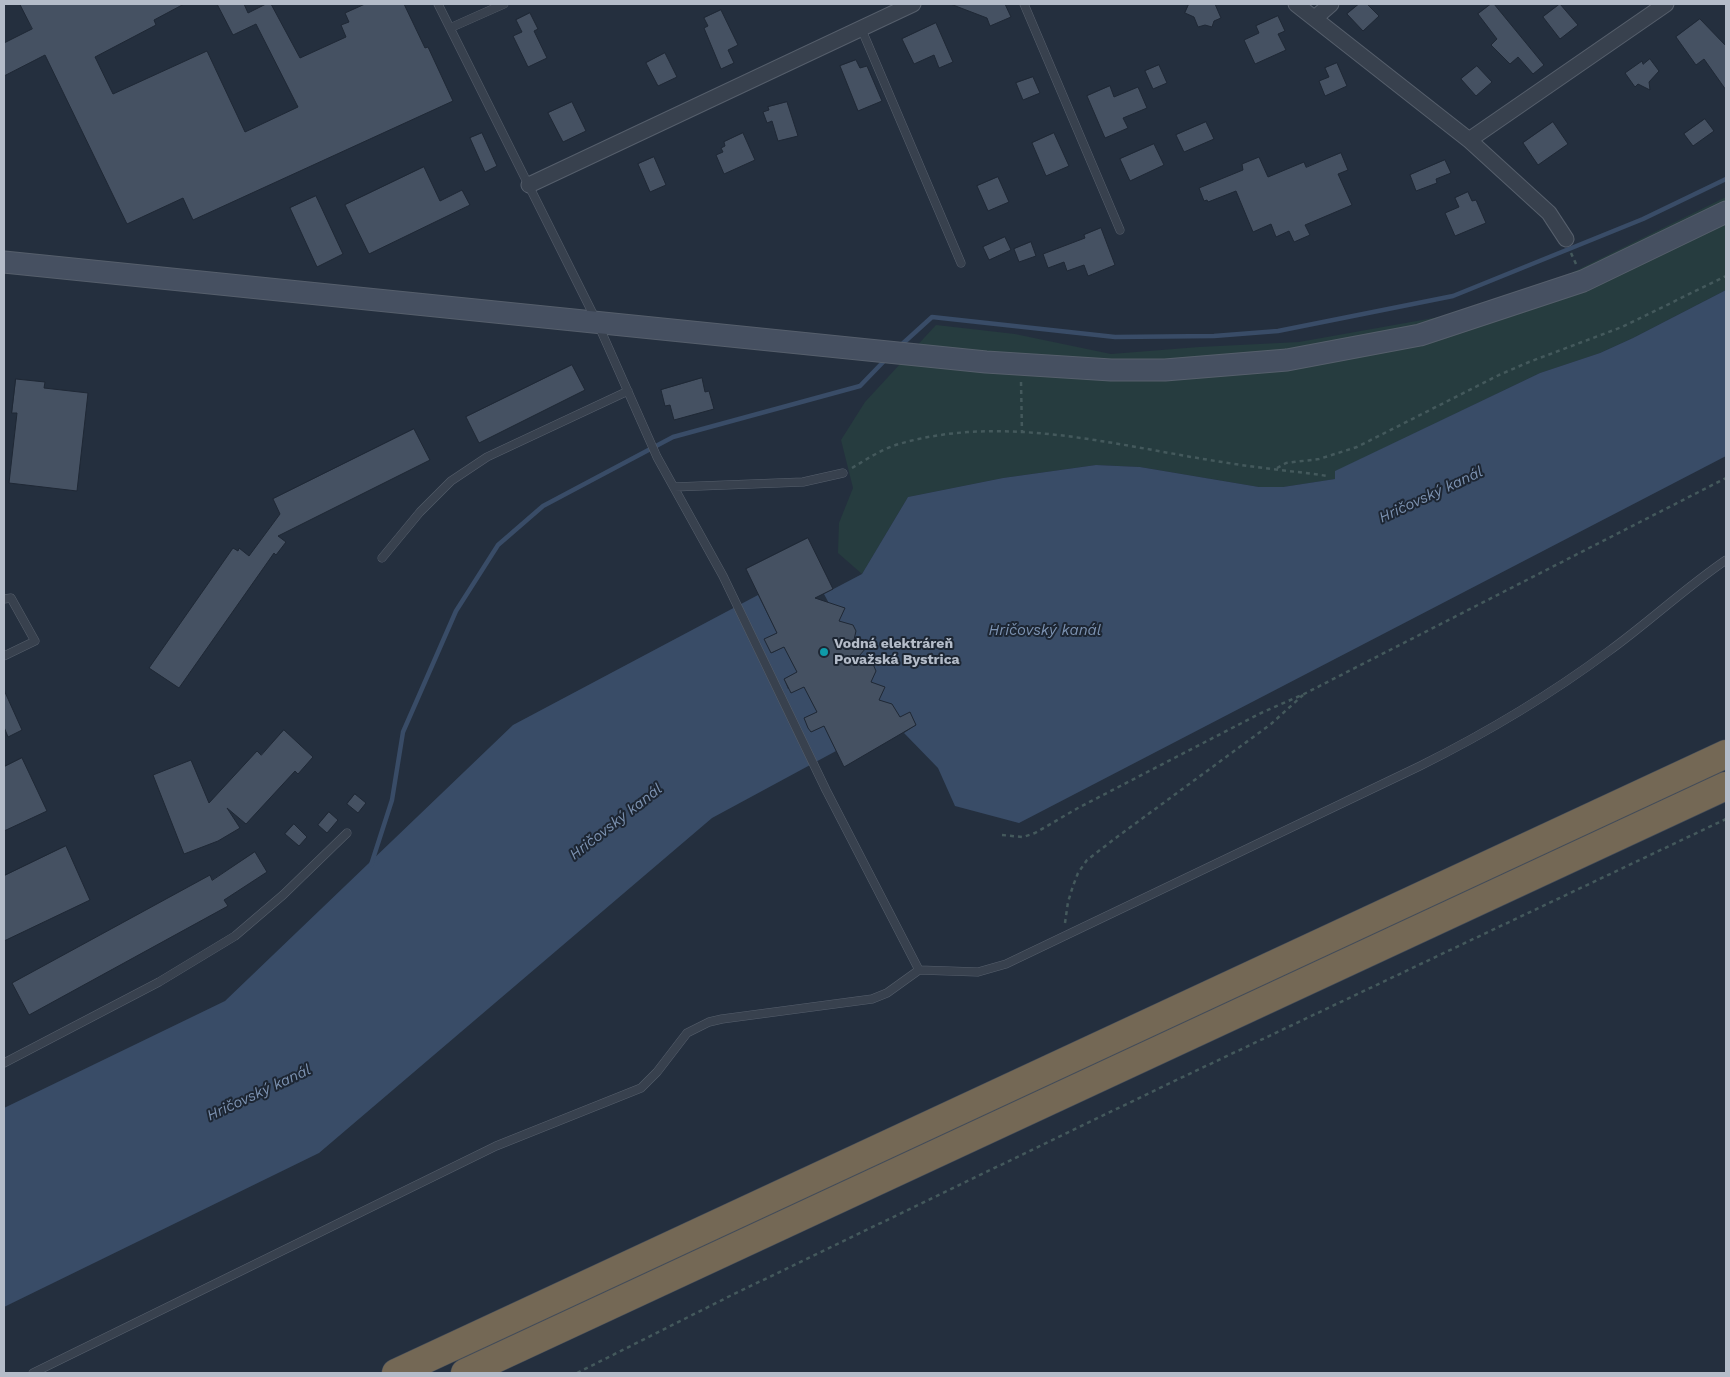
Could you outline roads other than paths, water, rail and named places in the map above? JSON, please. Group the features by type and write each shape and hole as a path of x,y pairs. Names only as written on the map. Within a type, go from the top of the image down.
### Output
{"highway":[{"path":"396,1373 1726,754"},
{"path":"465,1373 1726,786"}],"main road":[{"path":"4,262 598,324 1021,365 1165,370 1287,360 1420,335 1583,281 1726,212"}],"street":[{"path":"529,185 913,4"},
{"path":"1296,4 1469,140 1549,213 1566,238"},
{"path":"1316,18 1331,4"},
{"path":"1469,140 1666,4"}],"lane":[{"path":"438,4 598,324 657,457 723,576 826,790 918,970"},
{"path":"450,28 504,4"},
{"path":"1024,4 1120,230"},
{"path":"861,28 961,263"},
{"path":"382,558 420,512 451,481 486,457 628,391"},
{"path":"674,487 803,482 843,473"},
{"path":"33,1373 496,1146 641,1088 657,1072 679,1041 697,1027 722,1019 872,999 887,993 918,970 978,972 1006,964 1064,937 1464,744 1538,700 1609,652 1690,586 1726,560"},
{"path":"4,599 10,598 35,641 4,656"},
{"path":"4,1063 150,987 235,936 283,895 347,833"}],"water":[{"name":"Hričovský kanál","path":"1726,290 1726,456 1019,823 955,806 938,768 904,733 916,725 910,714 893,720 892,704 881,707 874,694 884,688 882,686 872,690 855,655 864,647 853,651 847,638 856,633 853,625 841,628 835,615 844,611 844,607 833,611 824,594 862,574 908,497 1003,478 1096,465 1140,467 1259,487 1283,487 1335,479 1335,471 1540,373 1600,353 1633,338"},
{"name":"Hričovský kanál","path":"758,595 777,633 765,639 772,653 784,647 797,672 784,679 788,689 804,687 817,712 804,718 811,732 824,726 836,751 712,818 319,1153 4,1307 4,1108 225,1001 513,725"}],"waterway":[{"path":"900,346 932,317 1115,337 1214,336 1278,331 1453,296 1643,219 1726,179"},
{"path":"371,865 392,800 403,732 456,611 498,545 543,506 673,437 860,386 887,358"}],"place":[{"name":"Vodná elektráreň Považská Bystrica","path":"824,652"}]}
